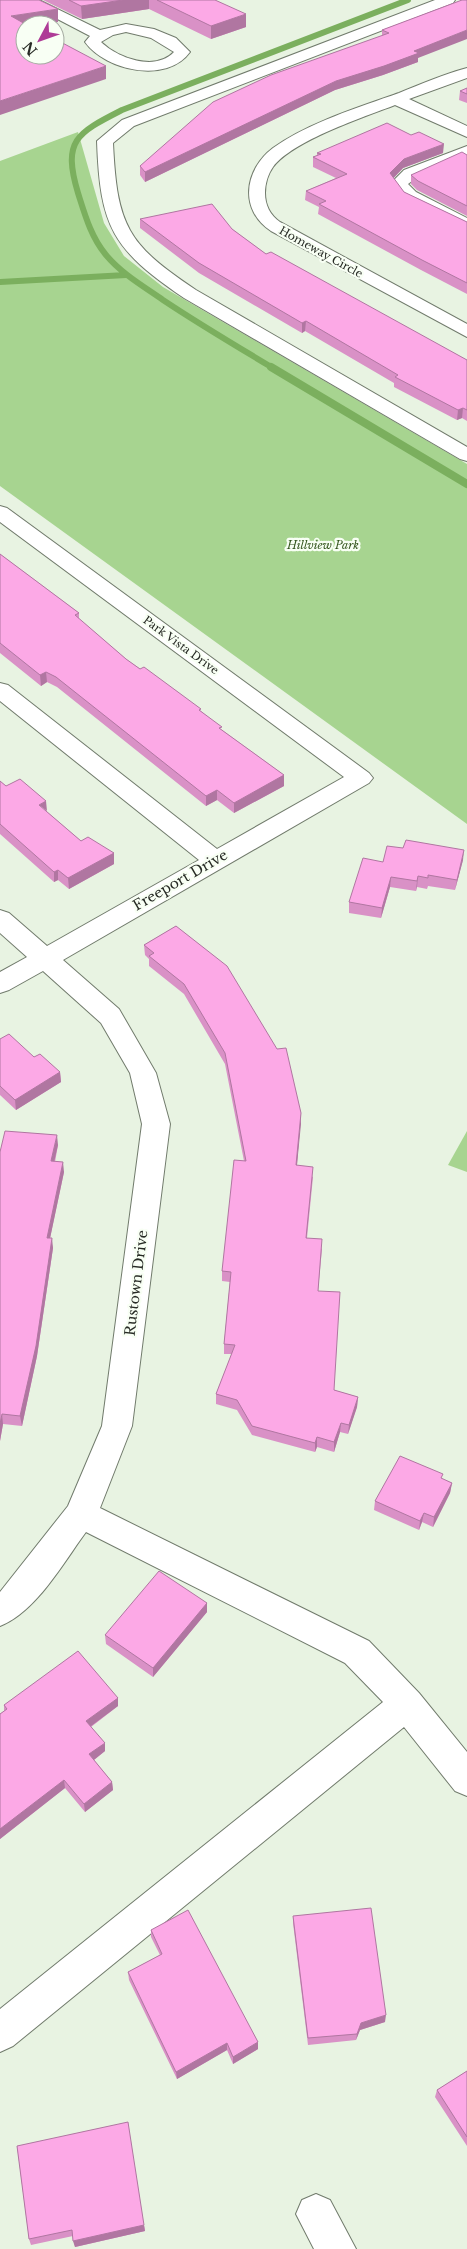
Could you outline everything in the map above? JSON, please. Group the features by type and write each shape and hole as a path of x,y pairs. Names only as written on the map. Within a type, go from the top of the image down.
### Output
{"street":[{"path":"28,0 99,35 111,30 140,30 158,35 177,45 182,52 178,58 168,64 154,67 139,66 98,48 93,42 99,35"},
{"path":"448,0 128,123 105,141 110,202 124,240 153,270 190,294 467,454"},
{"name":"Homeway Circle","path":"467,73 287,146 267,162 257,184 257,200 266,219 288,236 467,331"},
{"path":"398,100 467,132"},
{"path":"467,151 410,174 399,183 410,196 467,225"},
{"name":"Park Vista Drive","path":"0,512 361,778"},
{"path":"0,690 215,860"},
{"name":"Freeport Drive","path":"0,984 361,778"},
{"name":"Rustown Drive","path":"0,919 110,1016 143,1073 156,1124 117,1426 81,1514 17,1598 0,1611"},
{"path":"81,1514 357,1652 407,1704 467,1779"},
{"path":"0,2033 407,1704"},
{"path":"316,2214 336,2249"}],"green space":[{"name":"Hillview Park","path":"78,132 104,223 124,256 163,287 467,464 467,824 0,486 0,161"},
{"path":"467,1131 467,1172 448,1165"}],"building":[{"path":"0,0 39,0 58,9 11,16 15,18 15,65 65,65 65,44 106,66 0,101"},
{"path":"69,0 123,0 81,6"},
{"path":"157,0 215,0 246,14 211,26"},
{"path":"462,0 467,0 467,30 414,51 419,53 336,81 145,172 140,166 213,102 271,75 389,33 382,30"},
{"path":"467,88 467,94 460,91"},
{"path":"387,123 411,135 419,132 444,144 404,159 390,173 404,192 467,222 467,283 319,204 326,201 306,191 347,174 313,157 321,154 317,153"},
{"path":"462,152 467,155 467,206 418,181 411,175"},
{"path":"212,204 232,229 266,254 271,252 467,360 467,410 463,408 458,410 395,377 398,375 306,321 302,323 199,263 140,219"},
{"path":"0,554 79,613 75,615 126,659 140,669 144,667 201,709 199,710 222,727 219,728 284,775 234,803 217,790 206,796 56,677 46,672 40,675 0,643"},
{"path":"20,779 46,801 39,805 81,841 88,837 114,853 68,878 58,870 54,872 0,824 0,781 6,786"},
{"path":"406,840 464,850 457,880 428,875 428,878 418,876 417,881 391,877 382,908 349,902 363,858 383,862 387,846 403,848"},
{"path":"176,926 227,966 277,1049 286,1048 301,1113 296,1165 313,1167 306,1238 322,1239 318,1291 340,1292 334,1390 358,1397 349,1425 341,1423 334,1442 317,1437 315,1443 252,1426 237,1400 216,1394 235,1345 224,1344 231,1272 222,1271 234,1160 246,1161 225,1053 184,984 149,956 154,953 144,945"},
{"path":"9,1034 34,1057 40,1054 60,1072 15,1100 0,1086 0,1039"},
{"path":"5,1131 57,1135 51,1161 63,1162 47,1238 52,1238 36,1346 20,1416 2,1414 0,1424 0,1152"},
{"path":"400,1456 443,1474 441,1478 452,1483 434,1517 424,1513 420,1521 375,1501"},
{"path":"159,1571 207,1603 153,1668 105,1635"},
{"path":"78,1651 118,1698 86,1721 105,1743 89,1754 112,1782 84,1804 64,1780 0,1829 0,1714 7,1709 4,1705"},
{"path":"371,1908 386,2015 361,2023 357,2034 308,2038 293,1916"},
{"path":"188,1910 258,2042 233,2057 227,2043 176,2072 128,1972 162,1954 151,1930"},
{"path":"467,2071 467,2137 437,2090"},
{"path":"128,2122 144,2225 73,2241 72,2230 29,2239 17,2146"}],"waterway":[{"path":"273,368 163,300 112,262 96,241 86,218 73,175 73,150 77,140 84,132 122,110 408,0"},
{"path":"0,282 126,275"},
{"path":"271,367 467,484"}]}
